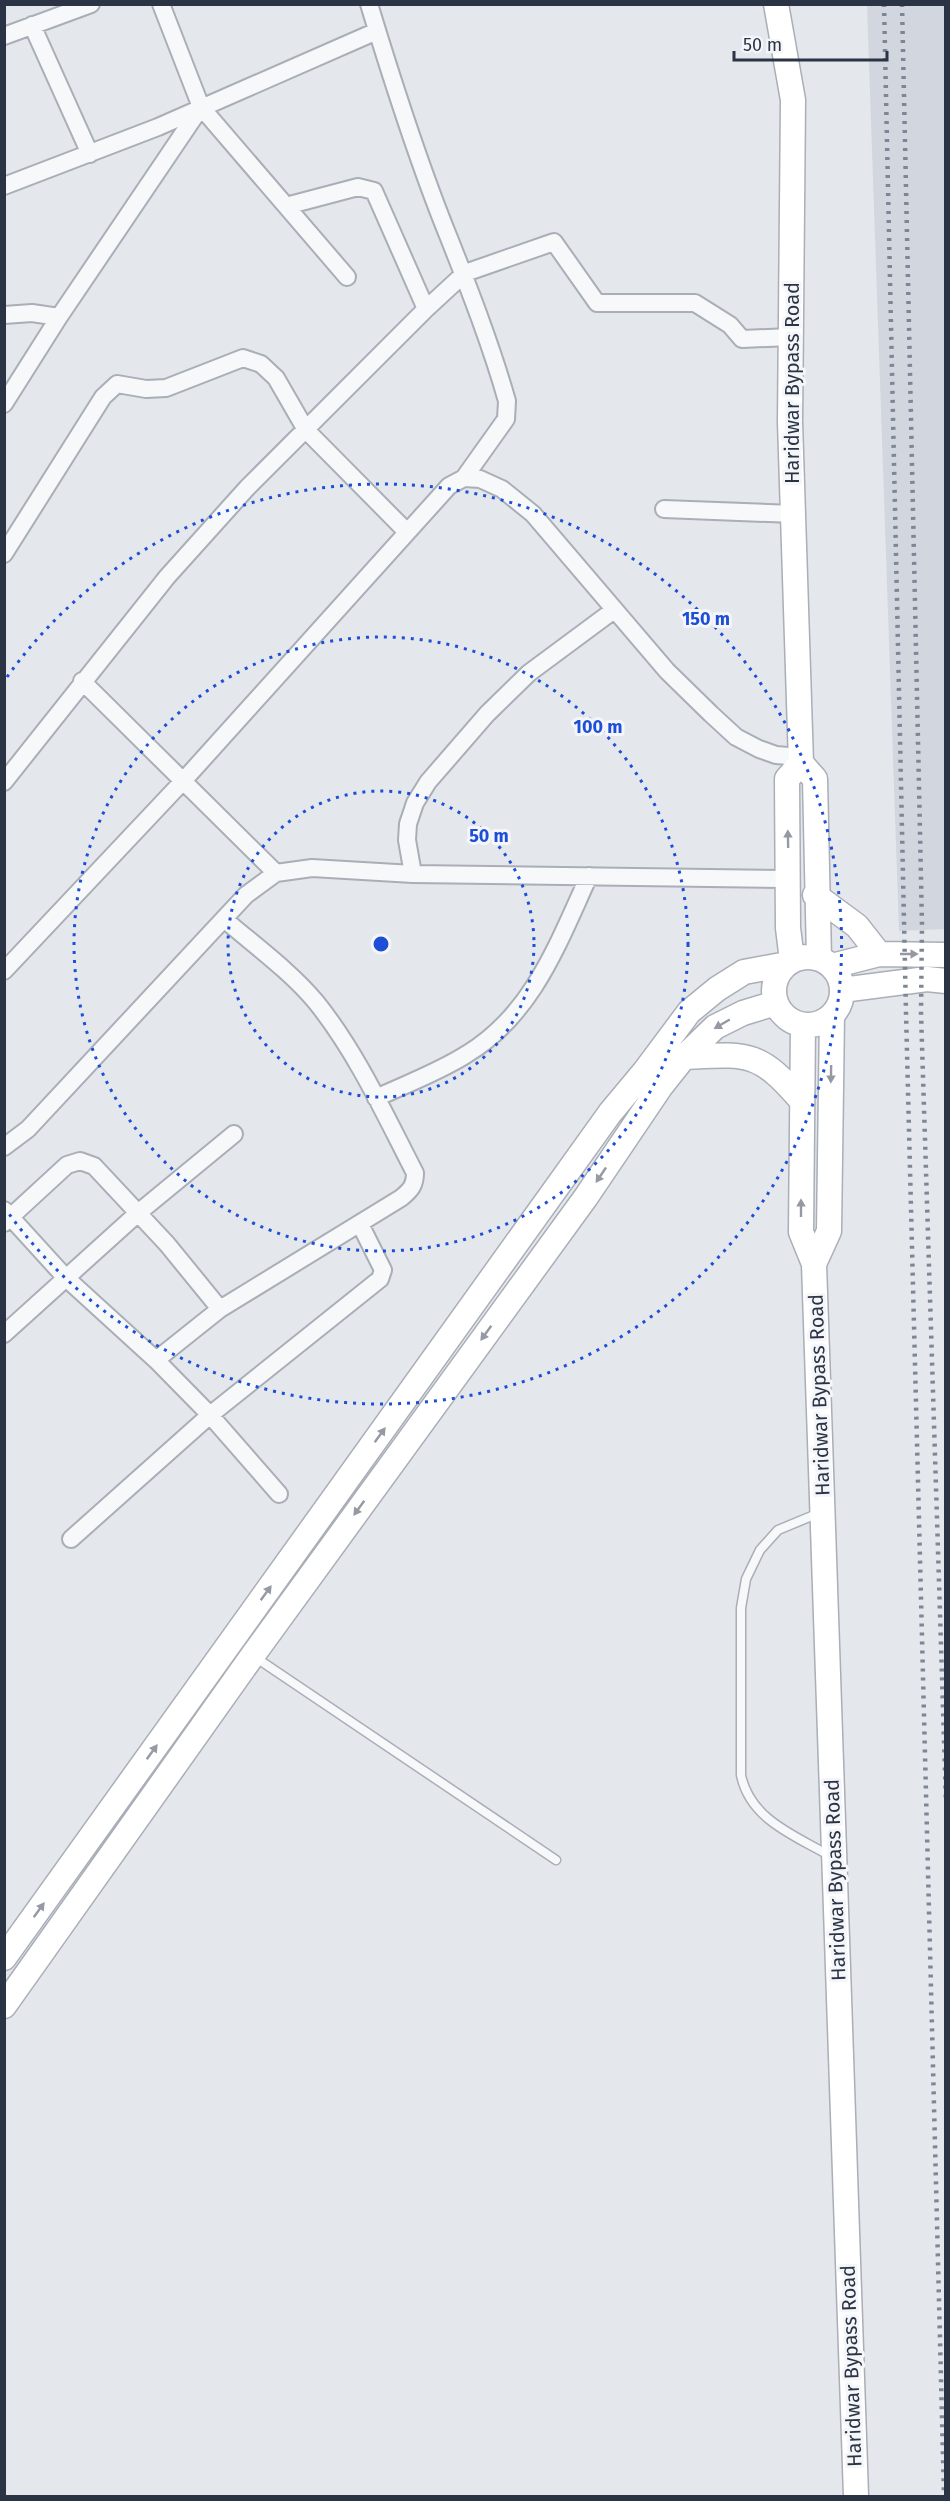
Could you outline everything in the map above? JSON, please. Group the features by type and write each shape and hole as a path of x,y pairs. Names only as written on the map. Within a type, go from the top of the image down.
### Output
{"main road":[{"name":"Haridwar Bypass Road","path":"776,4 793,100 790,337 801,760 815,779 815,895 825,962"},
{"path":"801,760 787,779 790,962 777,978 774,995 776,1004 787,1017 803,1024 821,1022 832,1015 839,1004 842,990 839,977 825,962"},
{"path":"815,895 857,927 879,954"},
{"path":"4,1958 610,1113 689,1012 717,989 761,959 788,928"},
{"path":"744,972 804,957 825,962 879,954 945,955"},
{"path":"842,990 927,979 945,981"},
{"path":"4,2006 253,1655 586,1197 661,1086 684,1057 715,1028 742,1013 776,1004"},
{"name":"Haridwar Bypass Road","path":"814,1264 829,1231 832,1015"},
{"name":"Haridwar Bypass Road","path":"803,1024 801,1232 814,1264 856,2496"},
{"path":"684,1057 750,1057 777,1073 801,1100"}],"street":[{"path":"4,36 91,4"},
{"path":"161,4 201,107 347,277"},
{"path":"4,971 184,780 449,486 464,478 506,419 507,401 465,273 449,238 369,4"},
{"path":"32,25 90,154"},
{"path":"4,186 90,154 377,31"},
{"path":"4,404 59,317 201,107"},
{"path":"286,206 358,187 374,191 426,309"},
{"path":"4,782 82,681 167,577 247,488 465,273 554,242 597,303 695,303 730,325 742,339 790,337"},
{"path":"4,315 32,313 59,317"},
{"path":"4,554 103,397 117,384 146,389 166,388 243,358 261,364 276,378 306,430 407,532"},
{"path":"464,478 480,480 502,489 533,514 667,671 736,737 776,755 801,760"},
{"path":"664,508 793,514"},
{"path":"413,874 407,840 408,824 415,804 428,782 488,714 529,673 614,610"},
{"path":"82,681 276,873"},
{"path":"4,1147 28,1129 246,895 276,873 312,868 413,874 788,879"},
{"path":"376,1098 466,1055 499,1031 524,1004 547,967 590,876"},
{"path":"156,1360 220,1309 401,1198 411,1190 415,1182 415,1173 376,1098 346,1045 315,1001 224,919"},
{"path":"4,1334 138,1213 234,1134"},
{"path":"220,1309 138,1213 94,1166 80,1161 68,1165 7,1216 65,1277 156,1360 210,1415 279,1494"},
{"path":"71,1539 210,1415 380,1279 383,1270 380,1260 360,1224"}],"lane":[{"path":"823,1512 778,1530 760,1550 746,1579 741,1608 741,1775 744,1790 755,1807 769,1820 834,1858"},
{"path":"253,1655 555,1860"}],"shaded area":[{"path":"867,5 945,5 945,929 899,931"}],"railway":[{"path":"884,4 906,1013 944,2496"},
{"path":"902,4 922,925 921,1013 946,1803"}]}
